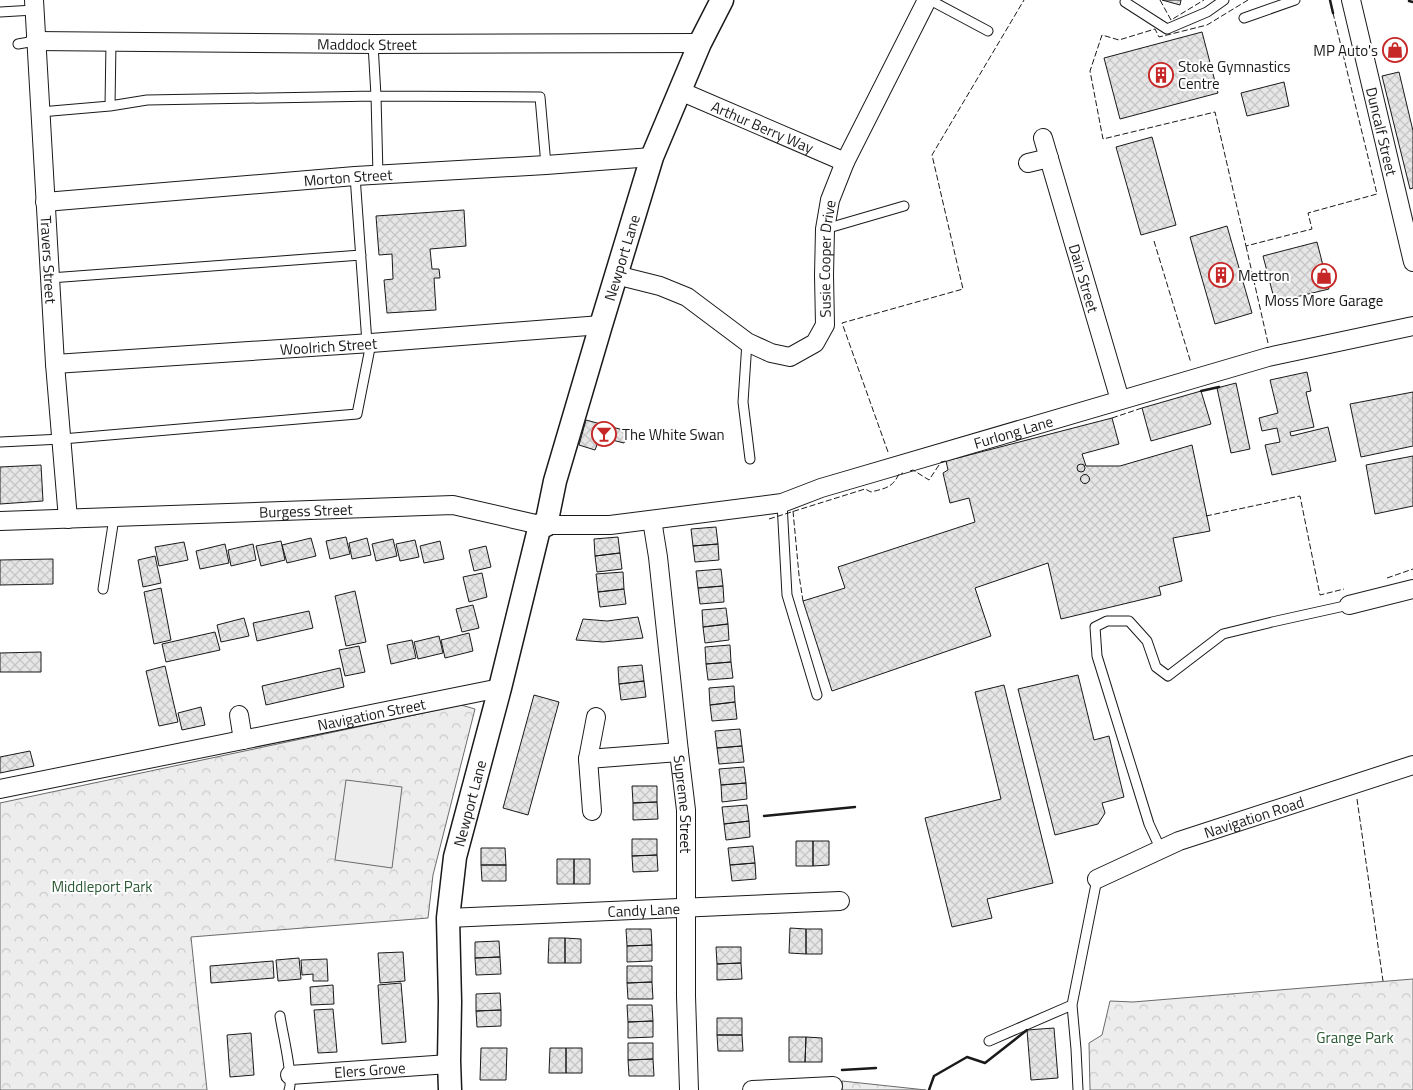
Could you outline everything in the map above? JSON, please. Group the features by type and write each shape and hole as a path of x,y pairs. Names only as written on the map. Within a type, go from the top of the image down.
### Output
{"street":[{"name":"Susie Cooper Drive","path":"616,275 660,286 687,297 746,342 771,353 790,357 815,344 825,325 825,229 830,200 845,162 928,0"},
{"name":"Duncalf Street","path":"1351,0 1413,262"},
{"name":"Newport Lane","path":"450,1090 448,918 455,857 543,525 600,325 652,157 717,2"},
{"name":"Travers Street","path":"34,5 27,42 40,112 55,364 68,519"},
{"name":"Maddock Street","path":"27,42 700,43"},
{"name":"Arthur Berry Way","path":"680,91 845,162"},
{"name":"Dain Street","path":"1043,138 1120,400"},
{"name":"Morton Street","path":"45,202 355,176 652,157"},
{"path":"1028,164 1049,158"},
{"name":"Woolrich Street","path":"55,364 600,325"},
{"name":"Furlong Lane","path":"610,525 782,503 821,488 1268,357 1413,326"},
{"name":"Burgess Street","path":"0,521 453,505 543,525 610,525"},
{"name":"Supreme Street","path":"652,520 658,557 686,810 686,996 689,1090"},
{"path":"1349,605 1413,589"},
{"name":"Navigation Street","path":"0,789 500,688"},
{"path":"239,715 242,740"},
{"path":"592,811 588,760 596,717"},
{"path":"588,760 679,752"},
{"name":"Navigation Road","path":"1098,879 1179,841 1413,765"},
{"name":"Candy Lane","path":"448,918 840,901"},
{"name":"Elers Grove","path":"290,1083 449,1064"},
{"path":"752,1090 833,1086"}],"lane":[{"path":"928,0 988,31"},
{"path":"1125,2 1167,29 1207,12 1224,0"},
{"path":"1244,18 1295,0"},
{"path":"0,12 34,5"},
{"path":"110,106 111,42"},
{"path":"372,44 376,96 378,175"},
{"path":"40,112 110,106 147,100 376,96 540,97 546,165"},
{"path":"0,442 62,439 358,414 369,343 355,176"},
{"path":"825,229 904,206"},
{"path":"50,278 361,255"},
{"path":"746,342 743,402 750,459"},
{"path":"782,503 787,596 817,695"},
{"path":"103,588 114,518"},
{"path":"1161,850 1148,824 1097,656 1094,627 1107,620 1129,621 1147,641 1156,667 1168,676 1223,634 1349,605"},
{"path":"1078,1090 1072,1005 1098,879"},
{"path":"989,1041 1072,1005"},
{"path":"280,1016 290,1083"}],"green space":[{"name":"Middleport Park","path":"461,705 475,709 433,875 428,918 191,937 207,1090 0,1090 0,803"},
{"path":"346,780 402,787 392,868 335,860"},
{"name":"Grange Park","path":"1413,979 1413,1090 1090,1090 1089,1043 1102,1035 1110,1001 1133,1002"},
{"path":"842,1081 926,1090 842,1090"}],"building":[{"path":"1162,0 1181,0 1180,5"},
{"name":"Stoke Gymnastics Centre","path":"1202,32 1218,93 1120,119 1104,58"},
{"path":"1399,72 1413,131 1413,188 1410,189 1382,76"},
{"path":"1284,82 1289,106 1247,116 1241,93"},
{"path":"1152,137 1176,225 1141,235 1116,147"},
{"path":"464,210 466,246 430,249 432,269 439,269 440,278 434,278 436,310 387,313 384,280 393,279 392,254 379,255 376,216"},
{"name":"Mettron","path":"1227,226 1252,313 1215,324 1190,237"},
{"path":"1317,242 1329,289 1275,302 1263,256"},
{"path":"1307,372 1311,391 1306,392 1314,427 1290,432 1291,436 1328,427 1336,461 1272,475 1265,445 1280,442 1277,428 1262,431 1259,418 1278,413 1270,380"},
{"path":"1236,383 1250,449 1231,453 1217,388"},
{"path":"1201,391 1211,424 1151,441 1142,408"},
{"path":"1413,392 1413,446 1361,457 1350,404"},
{"path":"1112,418 1119,444 1082,454 1086,466 1120,466 1192,445 1210,531 1173,538 1182,581 1159,587 1161,595 1061,619 1048,563 975,588 991,636 832,691 803,601 845,588 838,567 975,522 969,498 950,503 943,473 948,470 946,461"},
{"name":"The White Swan","path":"586,420 627,431 624,443 600,437 595,450 579,445"},
{"path":"1413,456 1413,506 1375,514 1366,465"},
{"path":"1081,464 1085,468 1081,472 1077,468"},
{"path":"41,465 43,501 0,504 0,467"},
{"path":"1085,475 1089,479 1085,483 1081,479"},
{"path":"716,527 718,544 693,546 691,529"},
{"path":"346,537 350,554 330,559 326,541"},
{"path":"618,537 620,553 595,556 594,539"},
{"path":"311,538 316,556 287,563 282,545"},
{"path":"367,538 371,555 352,559 349,543"},
{"path":"393,539 397,556 376,561 372,544"},
{"path":"415,540 419,557 400,561 396,544"},
{"path":"281,541 285,560 261,566 256,546"},
{"path":"440,541 444,559 424,563 420,546"},
{"path":"184,542 188,560 159,566 155,547"},
{"path":"225,544 229,563 200,569 196,551"},
{"path":"253,544 256,560 231,566 228,550"},
{"path":"718,544 719,560 695,562 693,546"},
{"path":"486,546 491,567 474,571 469,550"},
{"path":"620,553 622,569 597,572 595,556"},
{"path":"155,556 161,583 143,587 138,560"},
{"path":"53,559 53,584 0,585 0,560"},
{"path":"721,569 723,586 698,588 696,571"},
{"path":"623,572 624,589 598,592 596,574"},
{"path":"482,573 487,597 469,602 463,577"},
{"path":"723,586 724,602 700,604 698,588"},
{"path":"161,588 171,640 154,644 144,592"},
{"path":"624,589 626,604 600,607 598,592"},
{"path":"355,591 366,642 346,646 335,596"},
{"path":"473,605 479,628 462,632 456,609"},
{"path":"726,608 728,624 703,627 702,610"},
{"path":"309,611 313,628 257,641 253,623"},
{"path":"638,617 643,638 603,642 576,640 583,619 607,621"},
{"path":"244,618 249,636 221,642 217,625"},
{"path":"728,624 729,640 705,643 703,627"},
{"path":"215,632 220,650 166,662 162,644"},
{"path":"469,633 473,651 445,658 441,640"},
{"path":"439,636 443,653 418,659 414,642"},
{"path":"412,640 416,658 391,664 387,645"},
{"path":"730,645 731,662 706,664 705,647"},
{"path":"359,646 365,672 345,676 339,650"},
{"path":"41,652 41,672 0,672 0,653"},
{"path":"731,662 733,678 708,680 706,664"},
{"path":"642,665 644,681 619,684 618,667"},
{"path":"165,666 178,722 159,726 146,671"},
{"path":"340,668 344,687 266,705 262,686"},
{"path":"1078,675 1094,740 1109,736 1124,797 1102,803 1105,813 1098,824 1055,835 1018,689"},
{"path":"644,681 646,697 621,700 619,684"},
{"path":"1004,685 1053,883 987,899 992,918 952,927 925,818 1001,799 975,692"},
{"path":"734,686 735,702 710,705 709,688"},
{"path":"534,695 559,702 528,815 503,808"},
{"path":"735,702 737,719 712,721 710,705"},
{"path":"201,707 205,725 182,730 178,713"},
{"path":"740,729 742,746 717,748 715,731"},
{"path":"742,746 744,762 719,764 717,748"},
{"path":"30,751 34,766 0,773 0,757"},
{"path":"744,767 746,783 721,785 719,769"},
{"path":"746,783 747,799 722,802 721,785"},
{"path":"632,786 657,786 657,802 633,803"},
{"path":"657,802 658,819 633,820 633,803"},
{"path":"747,805 749,821 724,824 722,807"},
{"path":"749,821 750,837 726,840 724,824"},
{"path":"632,839 657,839 657,855 632,856"},
{"path":"796,841 813,841 813,866 796,866"},
{"path":"813,841 829,841 829,865 813,866"},
{"path":"753,846 755,863 730,865 728,848"},
{"path":"481,848 505,848 506,865 481,865"},
{"path":"657,855 658,871 633,872 632,856"},
{"path":"557,859 574,859 574,884 557,884"},
{"path":"574,859 590,859 590,884 574,884"},
{"path":"755,863 756,879 732,881 730,865"},
{"path":"481,865 506,865 506,881 482,881"},
{"path":"790,928 806,929 806,954 789,953"},
{"path":"626,929 651,929 652,945 627,946"},
{"path":"806,929 822,929 822,954 806,954"},
{"path":"549,938 565,938 565,963 548,963"},
{"path":"565,938 581,939 581,963 565,963"},
{"path":"499,941 500,957 475,958 475,942"},
{"path":"652,945 652,961 627,962 627,946"},
{"path":"716,947 741,947 741,963 717,964"},
{"path":"403,952 405,981 380,983 378,953"},
{"path":"500,957 501,974 476,975 475,958"},
{"path":"299,958 301,979 278,981 276,960"},
{"path":"327,959 328,981 313,981 313,974 302,975 301,960"},
{"path":"273,961 274,978 211,983 210,966"},
{"path":"741,963 742,979 717,980 717,964"},
{"path":"627,966 652,966 652,982 627,983"},
{"path":"652,982 653,999 628,999 627,983"},
{"path":"401,983 406,1042 382,1044 378,985"},
{"path":"333,985 334,1004 311,1005 310,987"},
{"path":"500,993 501,1010 476,1011 476,994"},
{"path":"627,1005 652,1005 653,1021 628,1022"},
{"path":"333,1009 337,1052 318,1053 314,1010"},
{"path":"501,1010 501,1026 477,1027 476,1011"},
{"path":"717,1018 742,1018 742,1035 717,1035"},
{"path":"653,1021 653,1037 628,1038 628,1022"},
{"path":"1054,1028 1058,1078 1031,1080 1027,1030"},
{"path":"251,1033 254,1075 230,1077 227,1035"},
{"path":"717,1035 742,1035 743,1051 718,1051"},
{"path":"789,1037 806,1037 805,1062 789,1062"},
{"path":"806,1037 822,1038 822,1062 805,1062"},
{"path":"628,1043 653,1043 653,1059 628,1060"},
{"path":"481,1048 507,1048 506,1080 480,1080"},
{"path":"550,1048 566,1048 566,1073 549,1073"},
{"path":"566,1048 582,1048 582,1073 566,1073"},
{"path":"653,1059 654,1076 629,1076 628,1060"}],"fence":[{"path":"888,452 842,323 963,289 932,155 1024,0"},
{"path":"1160,0 1171,20 1204,0"},
{"path":"1248,0 1207,25 1159,37 1155,29 1119,40 1102,35 1090,71 1103,139 1215,112 1246,246 1312,229 1308,213 1377,194 1333,13"},
{"path":"1154,241 1191,363"},
{"path":"1246,246 1268,343"},
{"path":"1112,418 1142,408"},
{"path":"910,471 913,470 929,480 941,462 946,461"},
{"path":"769,519 865,489 871,492 885,488 891,485 899,474 903,473"},
{"path":"1206,516 1300,496 1320,595 1344,589"},
{"path":"793,511 803,601"},
{"path":"1387,578 1413,569"},
{"path":"1357,799 1383,981"}],"wall":[{"path":"1330,0 1333,13"},
{"path":"1409,1 1413,2"},
{"path":"1201,391 1219,387"},
{"path":"764,816 855,807"},
{"path":"929,1090 934,1076 967,1057 985,1063 1027,1030"},
{"path":"842,1070 876,1068"}],"place":[{"name":"MP Auto's","path":"1395,50"},
{"name":"Stoke Gymnastics Centre","path":"1161,75"},
{"name":"Mettron","path":"1221,275"},
{"name":"Moss More Garage","path":"1324,276"},
{"name":"The White Swan","path":"604,434"}]}
